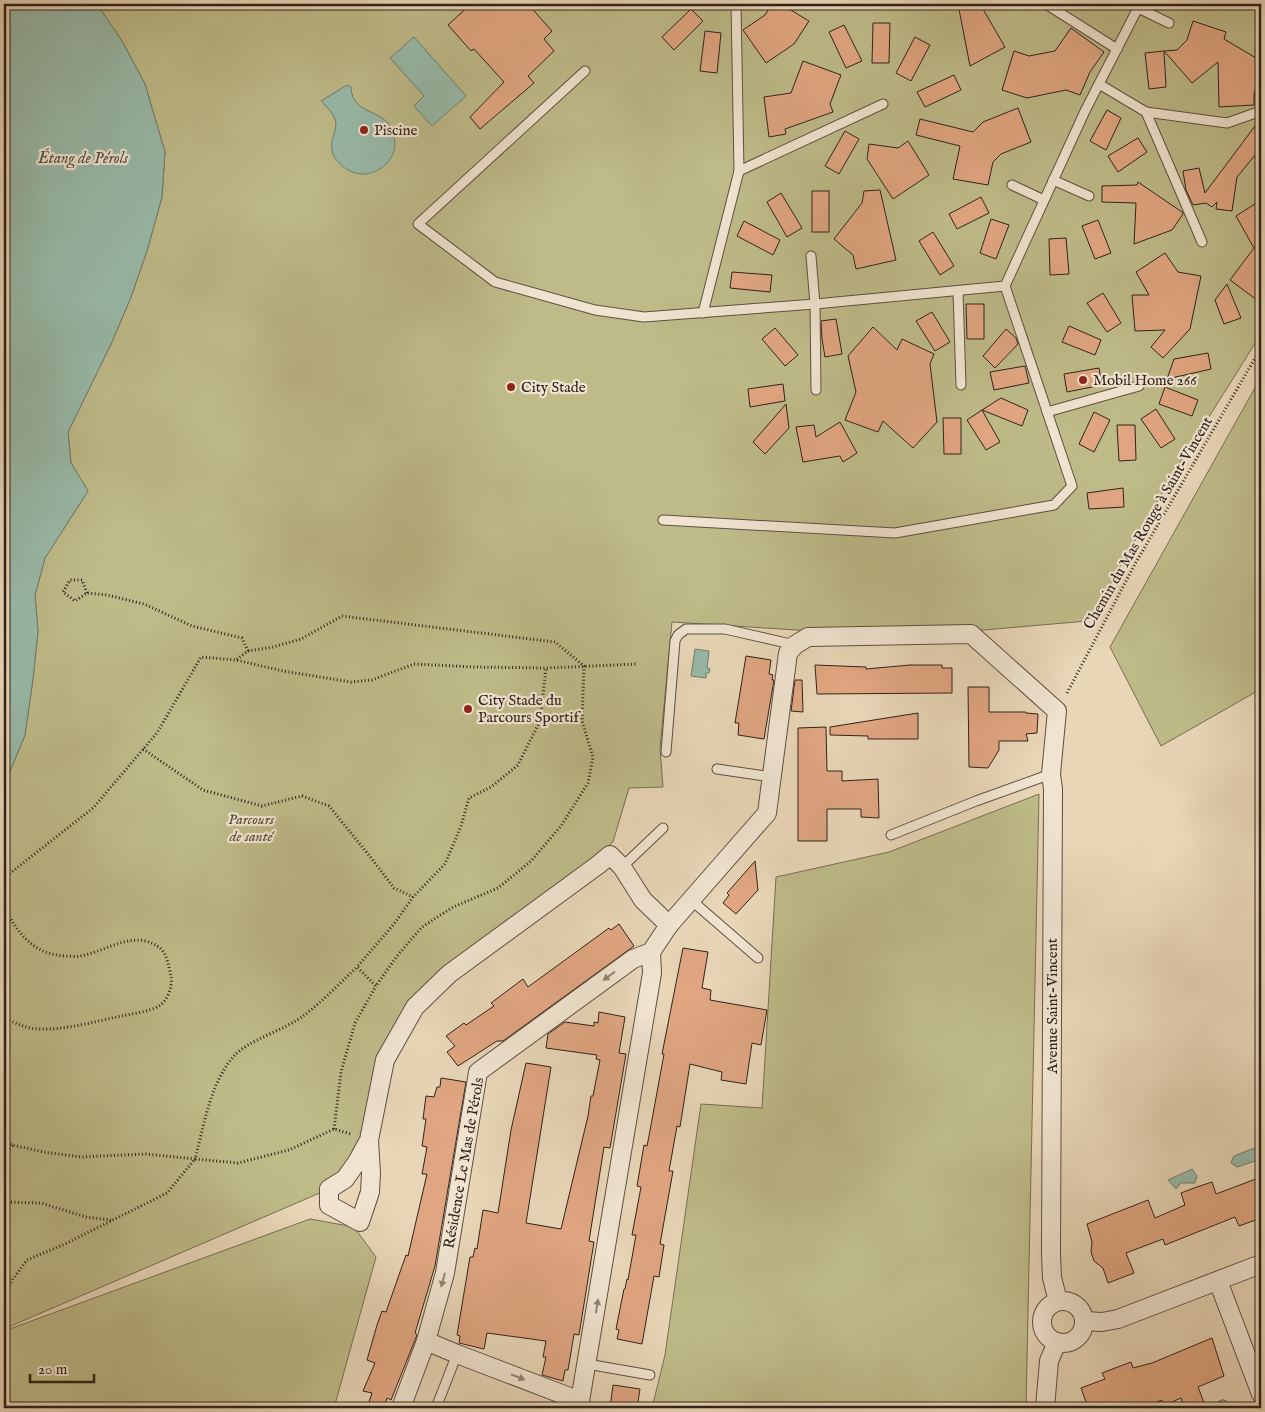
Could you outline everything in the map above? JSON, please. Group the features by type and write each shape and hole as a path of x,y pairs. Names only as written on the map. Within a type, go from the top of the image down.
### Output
{"street":[{"path":"426,1340 579,1404 652,972 651,952 669,925 767,813 788,653 795,645 808,637 971,634 1057,711"},
{"name":"Avenue Saint-Vincent","path":"1057,711 1051,774 1053,799 1050,1253 1052,1278 1058,1301"},
{"path":"369,1140 385,1060 415,1007 449,974 610,855 622,867 643,900 669,925"},
{"name":"Résidence Le Mas de Pérols","path":"404,1407 445,1273 478,1072 633,959 651,952"},
{"path":"1085,1321 1102,1322 1118,1319 1261,1264"},
{"path":"1218,1281 1261,1394"},
{"path":"1064,1300 1081,1309 1085,1321 1084,1328 1076,1338 1070,1342 1058,1342 1046,1334 1042,1321 1047,1308 1058,1301 1064,1300"},
{"path":"1045,1408 1049,1361 1058,1342"}],"lane":[{"path":"703,313 739,171 736,4"},
{"path":"1046,4 1117,49"},
{"path":"663,520 895,532 1054,505 1072,486 1005,286 1053,180 1139,6 1169,23"},
{"path":"585,71 418,224 495,282 596,310 644,317 815,304 1005,286"},
{"path":"1099,84 1146,112 1228,123 1261,111"},
{"path":"739,171 883,104"},
{"path":"1146,112 1202,242"},
{"path":"1053,180 1089,196"},
{"path":"1012,185 1044,200"},
{"path":"811,256 815,304 816,390"},
{"path":"958,290 961,385"},
{"path":"1047,412 1139,386"},
{"path":"666,752 675,641 678,635 686,629 725,629 795,645"},
{"path":"718,769 772,777"},
{"path":"891,835 1051,774"},
{"path":"622,867 663,828"},
{"path":"691,900 758,958"},
{"path":"436,1408 456,1354"},
{"path":"587,1364 650,1375"}],"path":[{"name":"Chemin du Mas Rouge à Saint-Vincent","path":"1057,711 1135,564 1261,348"},
{"path":"87,593 82,580 70,580 63,592 75,601 87,593 108,595 144,604 192,626 242,638 248,651"},
{"path":"236,660 248,651 273,647 301,639 342,616 555,642 584,666"},
{"path":"4,878 93,808 157,733 201,657 236,660 283,671 351,682 372,680 414,664 474,668 546,668 637,664"},
{"path":"334,1128 343,1064 355,1023 376,986 397,956 422,927 453,907 498,888 531,861 561,826 588,783 593,757 582,721 584,666"},
{"path":"4,1295 27,1260 67,1243 168,1193 195,1160 212,1099 223,1071 235,1054 257,1040 302,1017 357,967 394,924 413,897 445,864 461,826 469,798 490,787 518,765 540,721 546,668"},
{"path":"144,749 203,790 262,806 302,796 329,806 394,888 413,897"},
{"path":"4,906 23,937 35,948 56,955 80,956 136,939 149,942 161,949 168,962 172,981 167,998 159,1006 145,1011 64,1028 40,1029 24,1027 4,1018"},
{"path":"357,967 376,986"},
{"path":"4,1141 13,1145 81,1157 146,1154 238,1163 289,1150 334,1128 369,1140"},
{"path":"4,1153 13,1145"},
{"path":"4,1202 41,1203 86,1217 111,1220"}],"green space":[{"name":"Parcours de santé","path":"97,4 1261,4 1261,334 1173,474 1100,602 1087,621 984,630 812,631 672,622 660,748 663,787 629,788 613,842 505,934 449,974 385,1060 369,1140 329,1189 4,1329 4,786 25,735 38,631 35,595 45,558 88,491 71,463 68,432 112,342 131,297 147,251 162,197 165,152 145,84 122,41"},
{"path":"1261,377 1261,689 1161,746 1110,647"},
{"path":"1039,794 1026,1408 652,1408 665,1355 701,1104 762,1108 776,877 889,852"},
{"path":"310,1219 354,1227 376,1257 334,1408 4,1408 4,1331"}],"water":[{"name":"Étang de Pérols","path":"4,4 97,4 122,41 145,84 165,152 162,197 147,251 131,297 112,342 68,432 71,463 88,491 45,558 35,595 38,631 25,735 4,786"},
{"name":"Piscine","path":"414,37 466,96 432,126 414,106 424,96 390,58"},
{"name":"Piscine","path":"347,85 351,87 353,97 358,104 381,117 393,131 395,146 391,157 381,169 369,174 356,173 344,168 332,152 336,123 328,108 321,101"},
{"path":"695,649 709,651 707,668 710,669 709,673 706,673 706,678 691,676"},
{"path":"1257,1147 1261,1159 1237,1167 1231,1163 1234,1156"},
{"path":"1192,1169 1197,1176 1195,1183 1181,1183 1176,1189 1168,1180"}],"building":[{"path":"471,4 528,4 552,31 544,39 554,51 528,76 534,83 480,129 470,117 504,82 474,49 471,51 448,25"},
{"path":"772,4 781,4 809,21 794,44 766,63 743,30 765,15"},
{"path":"958,4 980,4 1005,47 970,66"},
{"path":"691,9 703,21 674,50 662,37"},
{"path":"1193,21 1226,32 1224,39 1261,61 1261,80 1254,93 1254,105 1219,107 1218,62 1192,83 1164,51 1177,50 1187,40"},
{"path":"873,23 890,23 889,63 872,63"},
{"path":"844,25 862,61 846,68 829,32"},
{"path":"1071,28 1104,52 1090,72 1080,95 1066,90 1027,98 1002,90 1014,51 1029,56 1055,51"},
{"path":"705,31 721,33 717,73 700,71"},
{"path":"915,37 930,45 911,81 896,73"},
{"path":"1164,51 1166,87 1149,89 1145,53"},
{"path":"803,61 841,75 830,104 833,112 785,129 786,134 769,137 764,97 791,93"},
{"path":"954,75 961,90 925,107 917,92"},
{"path":"1018,108 1031,142 1001,154 993,162 988,185 953,179 960,146 916,135 920,119 973,132 983,122"},
{"path":"1107,110 1121,118 1106,150 1090,141"},
{"path":"1261,118 1261,148 1237,177 1232,211 1216,209 1217,202 1212,207 1206,203 1193,205 1186,190 1183,171 1199,168 1205,193"},
{"path":"845,131 859,139 839,174 825,166"},
{"path":"1138,138 1147,152 1118,172 1108,156"},
{"path":"908,141 929,175 893,199 867,159 869,144 898,148"},
{"path":"1138,182 1183,214 1172,230 1134,244 1136,203 1102,202 1102,186 1137,185"},
{"path":"880,190 896,260 856,269 853,255 834,239 862,203 864,191"},
{"path":"812,191 829,191 829,232 812,232"},
{"path":"781,193 802,228 787,237 767,202"},
{"path":"981,197 989,213 957,229 949,214"},
{"path":"1261,200 1261,303 1230,280 1254,248 1236,216"},
{"path":"991,219 1009,225 996,259 980,253"},
{"path":"1098,220 1111,253 1095,259 1082,226"},
{"path":"744,221 780,240 773,255 737,236"},
{"path":"933,232 954,266 940,275 919,241"},
{"path":"1066,238 1069,274 1050,275 1049,239"},
{"path":"1165,253 1178,272 1201,276 1190,329 1163,358 1151,347 1165,330 1135,331 1132,295 1149,295 1136,272"},
{"path":"732,272 772,275 770,292 730,288"},
{"path":"1227,284 1241,318 1224,324 1215,300"},
{"path":"1103,293 1121,323 1107,332 1087,303"},
{"path":"966,304 984,304 984,339 967,339"},
{"path":"932,312 950,342 935,351 916,321"},
{"path":"836,319 842,354 825,357 821,321"},
{"path":"1069,326 1101,340 1095,355 1062,342"},
{"path":"873,327 897,350 902,339 934,354 930,364 937,422 913,448 883,421 878,432 845,420 856,392 848,356"},
{"path":"775,328 798,355 785,366 762,339"},
{"path":"1006,329 1016,338 1018,344 995,368 983,356"},
{"path":"1208,353 1211,369 1167,379 1174,359"},
{"path":"1025,366 1029,383 994,390 990,372"},
{"name":"Mobil Home 266","path":"1099,368 1102,385 1067,392 1064,374"},
{"path":"783,384 785,401 750,407 748,389"},
{"path":"1165,387 1198,400 1192,416 1159,404"},
{"path":"1001,398 1028,410 1022,426 982,410"},
{"path":"786,404 789,428 765,454 753,442"},
{"path":"1156,409 1175,439 1161,448 1141,419"},
{"path":"982,410 1000,442 986,450 967,420"},
{"path":"1094,412 1110,420 1094,452 1079,444"},
{"path":"943,418 961,418 961,454 944,454"},
{"path":"840,422 857,453 843,462 840,456 803,462 796,427 814,425 816,437"},
{"path":"1117,425 1135,425 1136,460 1119,461"},
{"path":"1123,488 1124,507 1089,509 1087,493"},
{"path":"746,656 771,660 769,674 773,675 772,680 774,680 764,739 738,735 739,723 735,723"},
{"path":"815,665 866,667 866,669 910,665 942,665 942,668 952,668 952,693 817,694"},
{"path":"795,680 802,680 803,712 791,711"},
{"path":"968,687 989,687 989,712 1026,712 1038,714 1037,733 1026,734 1028,741 999,741 999,750 988,768 969,767"},
{"path":"918,713 918,739 868,739 868,736 830,735 830,727"},
{"path":"826,727 827,771 842,771 842,781 878,779 879,818 861,817 861,809 827,809 827,841 798,841 798,728"},
{"path":"755,861 758,890 736,914 723,903 729,895 727,893"},
{"path":"619,924 634,946 503,1041 497,1041 458,1066 447,1052 455,1046 446,1036 494,1006 491,1003 523,979 528,987 609,928 611,930"},
{"path":"683,948 708,952 702,988 711,990 710,1000 767,1010 761,1045 752,1043 746,1084 721,1080 722,1072 690,1064 680,1127 677,1126 669,1171 673,1171 660,1244 664,1245 659,1277 654,1276 642,1344 617,1339 619,1330 616,1329 624,1289 628,1280 636,1235 632,1235 641,1187 637,1186 644,1145 647,1146 664,1054 662,1054"},
{"path":"599,1012 625,1017 619,1053 626,1054 610,1148 604,1147 589,1241 594,1242 579,1335 574,1334 568,1370 565,1370 563,1381 542,1375 546,1357 543,1357 546,1341 487,1333 484,1349 459,1343 460,1336 457,1335 470,1257 473,1257 475,1248 477,1249 483,1210 498,1213 511,1130 526,1063 551,1067 526,1223 561,1229 600,1060 596,1059 597,1055 546,1048 548,1034 565,1022 594,1026 594,1022 598,1023"},
{"path":"441,1078 466,1082 435,1266 415,1333 417,1335 391,1400 387,1398 384,1408 367,1408 372,1393 363,1391 375,1363 367,1360 382,1311 386,1312 406,1255 408,1256 427,1174 422,1174 427,1147 422,1146 426,1119 423,1119 426,1096 434,1097 437,1087 440,1087"},
{"path":"1261,1177 1261,1218 1239,1226 1235,1217 1165,1245 1163,1239 1126,1253 1134,1273 1108,1283 1103,1268 1094,1261 1091,1252 1092,1242 1087,1224 1148,1200 1155,1218 1185,1205 1181,1193 1212,1182 1216,1194"},
{"path":"1212,1338 1224,1376 1198,1387 1206,1408 1184,1408 1181,1398 1163,1406 1162,1400 1141,1408 1088,1408 1081,1388 1105,1379 1102,1373 1131,1362 1133,1368 1152,1363"},
{"path":"613,1385 640,1389 637,1408 610,1408"}],"place":[{"name":"Piscine","path":"364,130"},
{"name":"Mobil Home 266","path":"1083,380"},
{"name":"City Stade","path":"511,387"},
{"name":"City Stade du Parcours Sportif","path":"468,709"}]}
